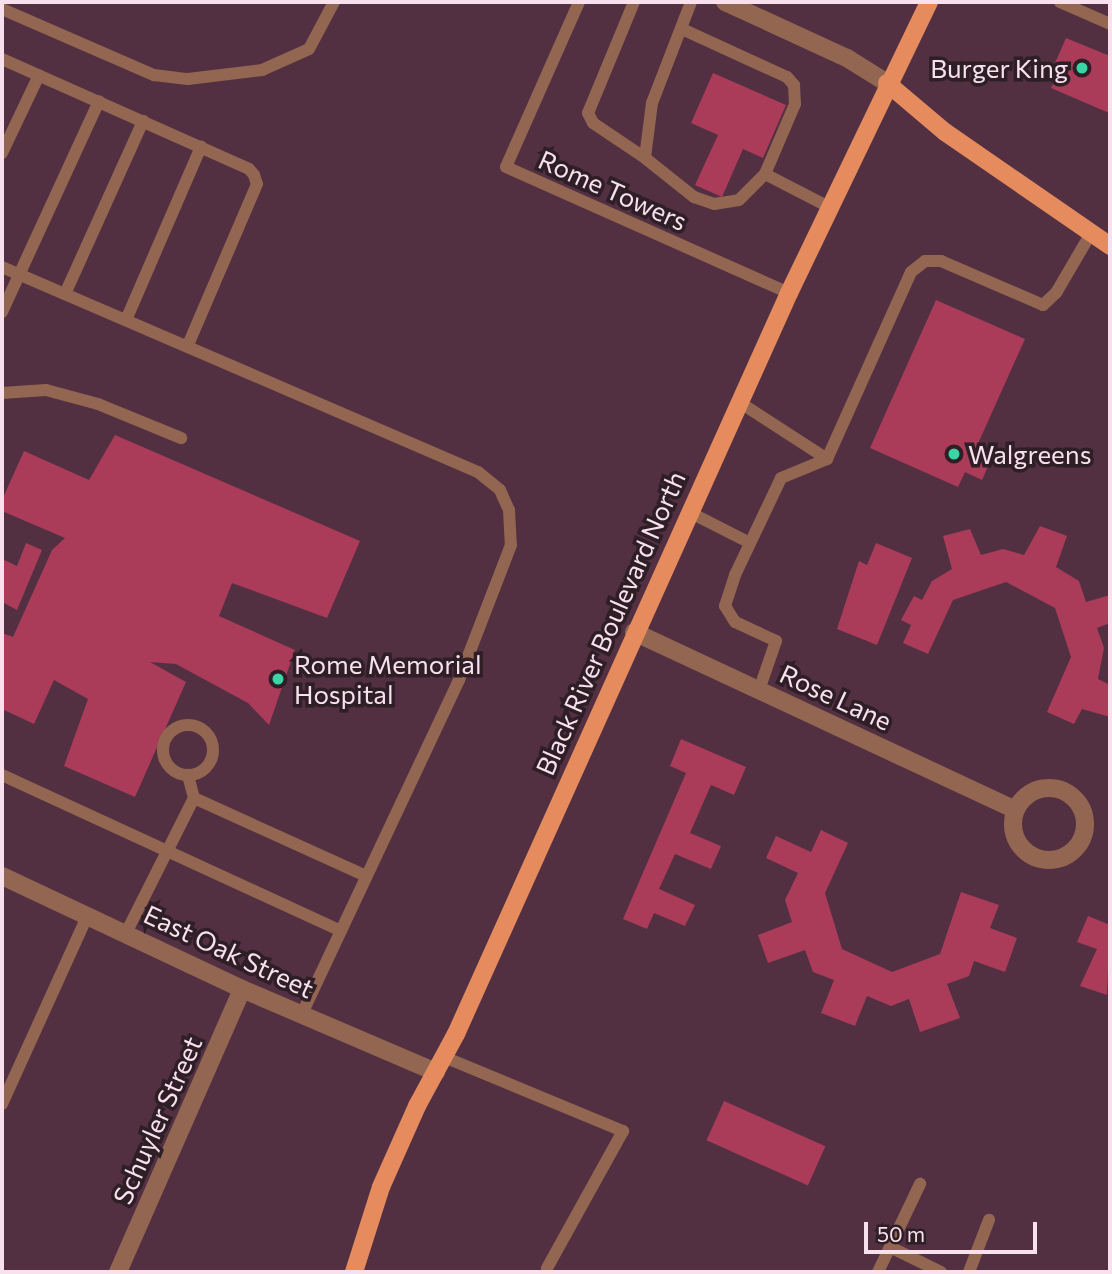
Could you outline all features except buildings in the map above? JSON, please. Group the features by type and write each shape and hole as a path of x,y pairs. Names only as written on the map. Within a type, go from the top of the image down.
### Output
{"main road":[{"name":"Black River Boulevard North","path":"354,1272 381,1187 440,1064 789,293 887,83 929,2"},
{"path":"887,83 945,132 1104,237"}],"street":[{"path":"725,2 847,58 887,83"},
{"name":"Rose Lane","path":"634,632 1015,810"},
{"path":"1035,790 1062,790 1079,804 1084,815 1082,840 1060,858 1030,855 1014,834 1015,810 1035,790"},
{"name":"East Oak Street","path":"2,876 88,914 242,989 302,1014 440,1064"},
{"name":"Schuyler Street","path":"118,1272 242,989"}],"lane":[{"path":"2,9 154,75 188,79 262,70 309,48 334,2"},
{"name":"Rome Towers","path":"579,2 506,167 789,293"},
{"path":"634,2 588,113 593,123 645,158 694,197 715,204 739,200 765,174 795,104 794,85 787,77 682,29"},
{"path":"645,158 652,103 691,2"},
{"path":"1060,2 1110,24"},
{"path":"2,59 249,169 257,184 187,347"},
{"path":"2,153 39,75"},
{"path":"2,313 99,101"},
{"path":"65,294 143,121"},
{"path":"126,320 201,147"},
{"path":"765,174 829,207"},
{"path":"759,690 776,641 735,622 725,606 750,543 781,478 827,459 911,272 925,261 941,261 1043,305 1104,237"},
{"path":"2,267 478,472 500,490 509,509 511,545 459,680 302,1014"},
{"path":"2,393 46,390 98,404 181,438"},
{"path":"739,402 827,459"},
{"path":"689,512 750,543"},
{"path":"192,726 206,733 213,754 205,769 188,775 171,768 164,752 175,729 192,726"},
{"path":"2,775 169,849 341,931"},
{"path":"126,933 194,798 188,775"},
{"path":"194,798 366,876"},
{"path":"2,1104 88,914"},
{"path":"440,1064 623,1131 547,1268"},
{"path":"878,1272 920,1184"},
{"path":"969,1272 989,1220"},
{"path":"890,1247 941,1272"}],"place":[{"name":"Burger King","path":"1082,68"},
{"name":"Walgreens","path":"954,454"},
{"name":"Rome Memorial Hospital","path":"278,679"}]}
